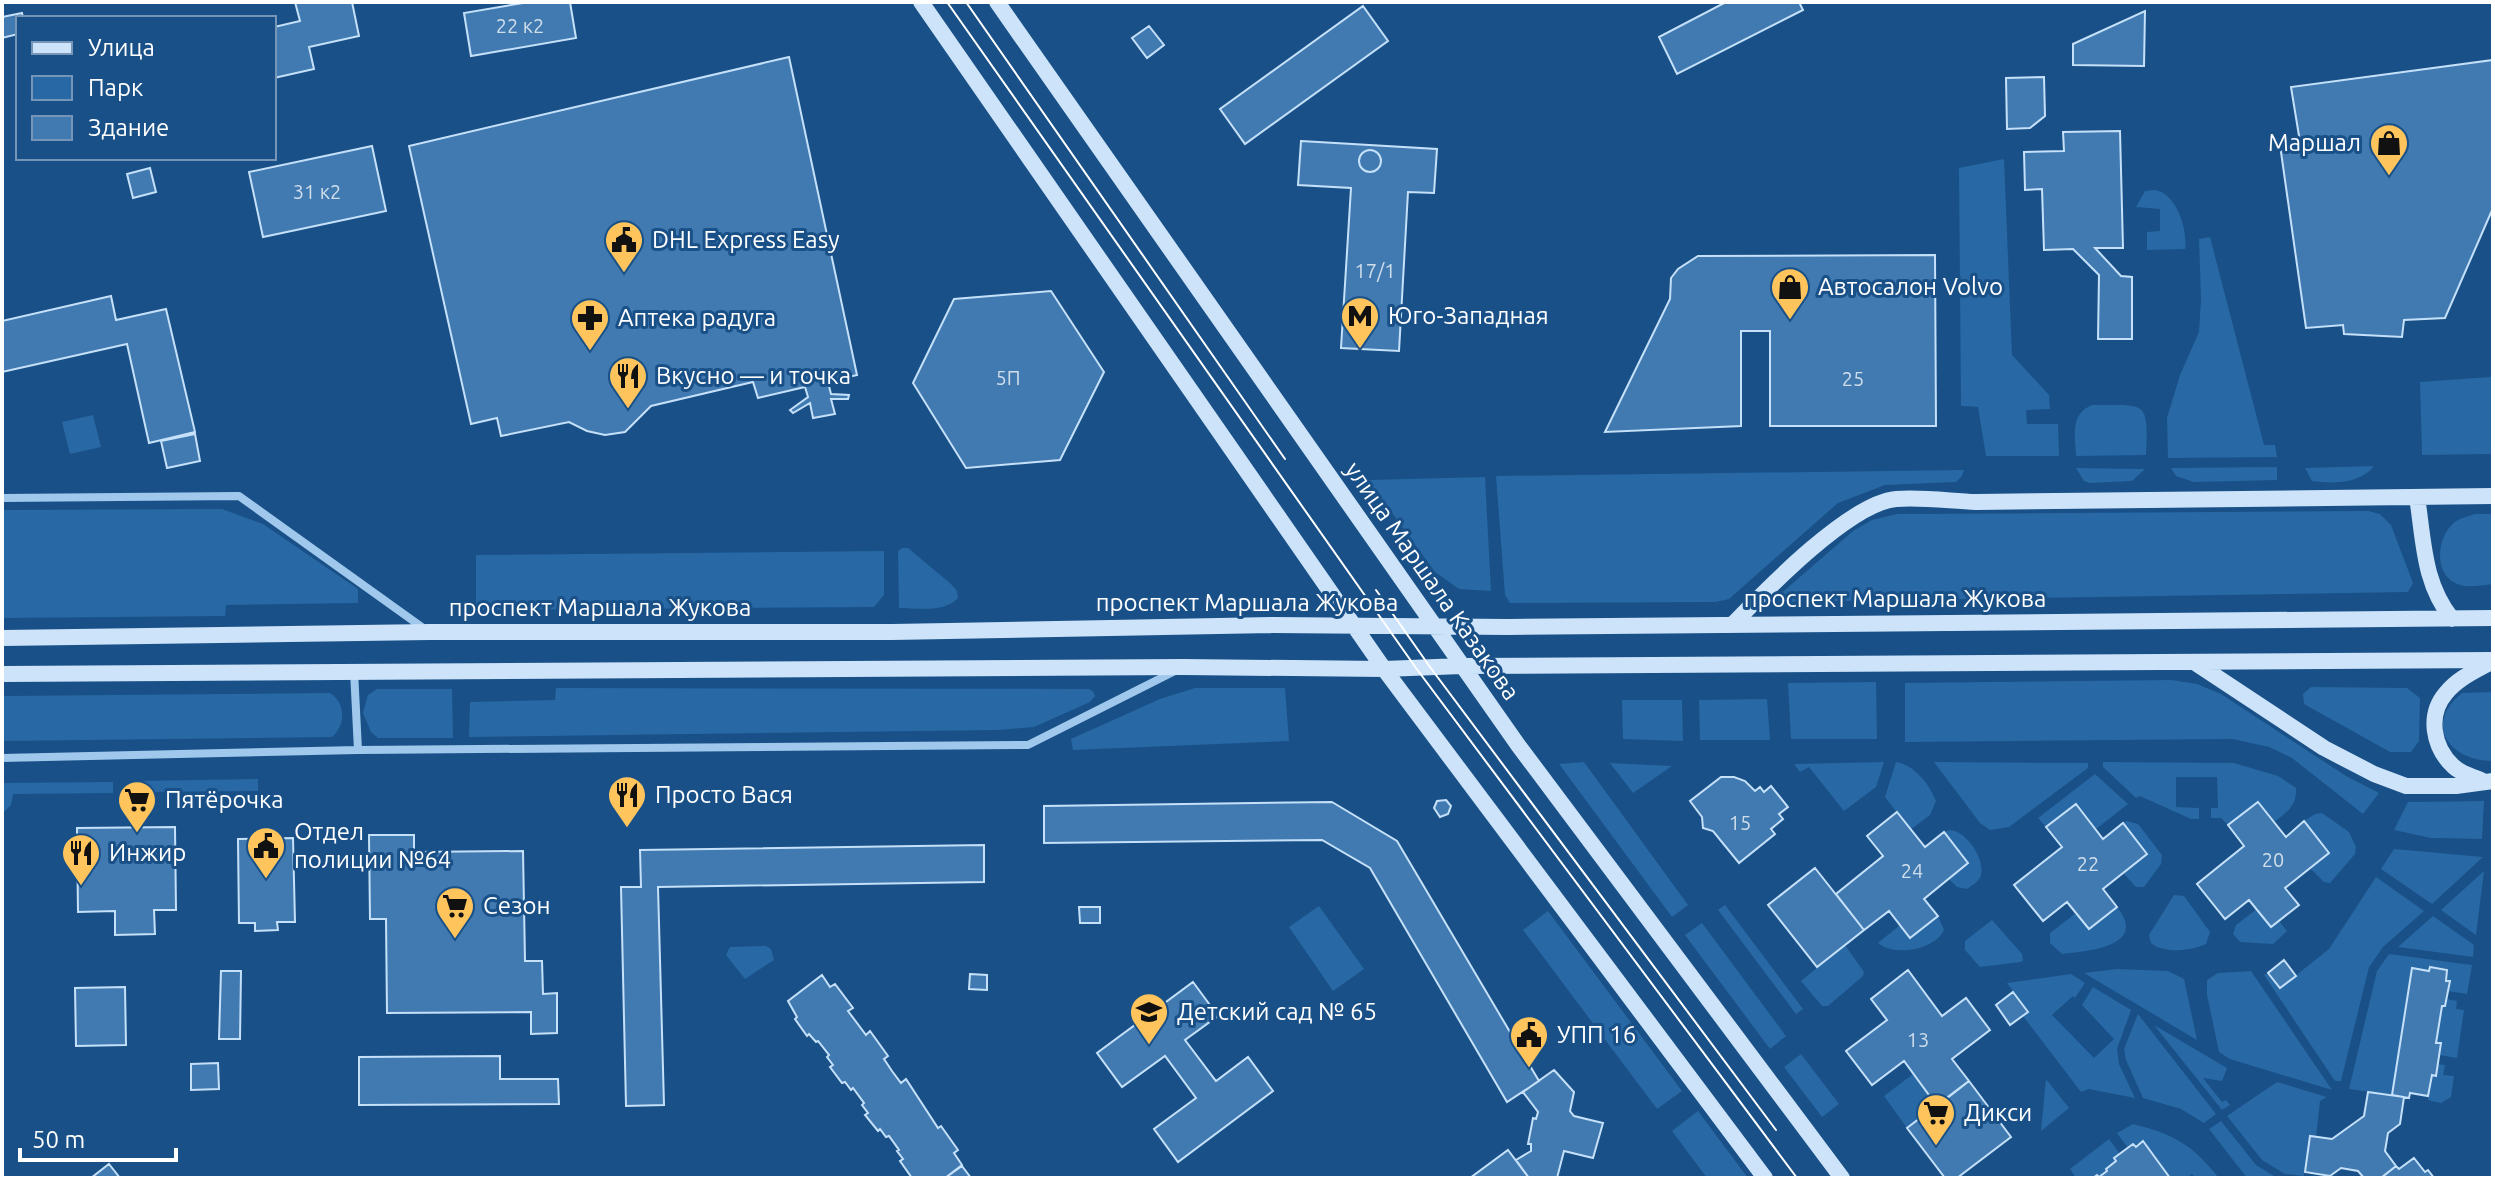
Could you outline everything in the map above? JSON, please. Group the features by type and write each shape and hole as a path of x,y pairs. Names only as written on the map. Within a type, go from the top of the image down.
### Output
{"main road":[{"path":"921,2 1384,669 1765,1178"},
{"name":"улица Маршала Казакова","path":"997,2 1518,745 1842,1178"},
{"path":"1733,624 1848,519 1869,507 1895,499 1976,502 2493,496"},
{"path":"2417,497 2430,583 2438,602 2452,619"},
{"name":"проспект Маршала Жукова","path":"2,638 430,632 892,632 1272,625 1435,627 2493,618"},
{"path":"2,674 1183,667 1384,669 2493,660"},
{"path":"2490,781 2455,768 2442,753 2434,727 2436,707 2447,691 2493,660"},
{"path":"2193,661 2324,748 2374,774 2406,786 2456,786 2490,781"}],"street":[{"path":"2,498 239,496 430,632"},
{"path":"2,758 358,750 1028,745 1183,667"},
{"path":"354,671 358,750"}],"green space":[{"path":"2004,159 2012,355 2049,395 2050,409 2026,410 2027,424 2058,424 2059,456 1986,456 1978,407 1961,406 1959,168"},
{"path":"2154,190 2169,197 2179,213 2185,232 2185,249 2147,250 2147,232 2160,231 2160,209 2136,207 2145,191"},
{"path":"2210,237 2264,445 2275,445 2277,457 2168,458 2167,418 2180,375 2199,332 2199,239"},
{"path":"2493,372 2493,454 2422,455 2420,382 2490,377"},
{"path":"2092,405 2123,405 2140,409 2146,423 2146,455 2076,456 2077,420"},
{"path":"93,415 101,447 70,454 62,422"},
{"path":"2374,466 2361,476 2337,482 2312,481 2305,468"},
{"path":"2277,467 2277,480 2194,482 2176,476 2171,468"},
{"path":"2076,468 2145,469 2132,481 2090,483 2084,481"},
{"path":"1964,470 1956,482 1885,485 1838,503 1729,599 1716,602 1510,603 1505,595 1496,476"},
{"path":"1485,477 1491,591 1459,589 1435,572 1368,480"},
{"path":"222,509 263,524 358,589 358,603 226,605 225,616 2,618 2,510"},
{"path":"2368,511 2380,514 2391,525 2413,583 2408,592 1780,602 1778,596 1853,531 1872,520 1897,514"},
{"path":"2475,514 2493,514 2493,584 2464,586 2451,581 2445,574 2441,565 2441,545 2449,527"},
{"path":"908,548 951,584 958,598 938,608 899,608 898,551"},
{"path":"884,551 884,595 874,607 476,610 476,555"},
{"path":"2172,680 2197,684 2221,694 2346,776 2379,793 2363,814 2292,758 2269,747 2233,739 1905,742 1905,683"},
{"path":"1876,682 1877,739 1791,739 1788,683"},
{"path":"2311,687 2407,688 2420,698 2419,741 2411,752 2390,752 2304,704 2303,694"},
{"path":"556,688 1088,689 1095,696 1090,702 1034,727 998,730 469,737 470,702 555,700"},
{"path":"1195,688 1285,688 1289,741 1073,750 1071,739 1160,699"},
{"path":"377,689 452,689 453,738 378,738 371,732 363,713 368,695"},
{"path":"2493,692 2493,761 2464,755 2446,739 2444,717 2462,693"},
{"path":"330,693 339,702 342,714 340,726 332,737 2,741 2,696"},
{"path":"1767,699 1770,740 1700,740 1699,700"},
{"path":"1622,700 1682,700 1683,741 1623,739"},
{"path":"1584,762 1688,905 1672,917 1559,764"},
{"path":"1884,762 1876,787 1844,811 1809,767 1800,772 1794,764"},
{"path":"1896,762 1920,776 1936,801 1930,815 1910,830 1885,797"},
{"path":"1934,762 2088,763 2088,768 2009,827 1990,830 1980,823"},
{"path":"2103,762 2234,763 2278,776 2296,788 2295,800 2274,822 2258,802 2228,825 2221,818 2211,818 2211,808 2218,808 2217,777 2176,777 2176,807 2199,808 2199,819 2191,819 2140,796 2136,798 2103,767"},
{"path":"1610,763 1672,766 1633,793"},
{"path":"2095,774 2128,804 2096,829 2076,804 2046,827 2038,818"},
{"path":"258,779 258,791 138,792 138,781"},
{"path":"113,782 113,793 13,794 11,805 2,814 2,783"},
{"path":"2484,801 2482,839 2431,838 2394,830 2408,802"},
{"path":"2322,813 2349,832 2356,847 2355,854 2330,883 2324,882 2310,868 2329,852 2304,821"},
{"path":"2123,823 2138,824 2162,855 2161,864 2144,887 2136,887 2123,873 2147,854"},
{"path":"1950,830 1968,840 1980,861 1980,877 1967,889 1957,887 1949,879 1968,863 1944,832"},
{"path":"2394,849 2483,857 2432,904 2381,869"},
{"path":"2484,871 2476,935 2441,910"},
{"path":"2376,877 2424,911 2383,947 2369,967 2341,1081 2335,1081 2264,975 2268,973 2280,988 2329,949"},
{"path":"2174,895 2184,896 2210,932 2206,944 2178,950 2163,949 2151,943 2149,935"},
{"path":"1725,905 1803,1009 1796,1014 1718,910"},
{"path":"1319,906 1364,969 1333,991 1289,927"},
{"path":"2117,907 2125,920 2125,931 2120,939 2111,944 2062,954 2050,943 2050,933 2076,913"},
{"path":"2257,909 2271,927 2279,921 2287,931 2273,944 2240,942 2233,934 2236,925"},
{"path":"1548,911 1682,1091 1657,1109 1523,930"},
{"path":"1938,916 1944,930 1923,947 1894,950 1878,943 1900,925 1910,938"},
{"path":"2433,916 2474,945 2473,957 2398,947"},
{"path":"1992,920 2022,954 2021,962 1980,967 1965,950 1965,941"},
{"path":"1702,923 1786,1036 1770,1049 1685,935"},
{"path":"1845,945 1864,972 1863,976 1828,1006 1822,1006 1801,981"},
{"path":"766,946 771,949 774,960 745,979 726,955 730,947"},
{"path":"2389,954 2472,965 2467,994 2448,991 2447,970 2412,968 2392,1095 2349,1089 2377,971"},
{"path":"2117,969 2168,971 2184,979 2197,1040 2084,973"},
{"path":"2251,971 2332,1090 2230,1059 2219,1052 2207,995 2207,980 2218,973"},
{"path":"2071,974 2085,983 2075,998 2073,996 2052,1015 2094,1058 2114,1039 2082,1005 2093,987 2131,1010 2117,1049 2119,1064 2135,1098 2089,1089 2081,1092 2023,1016 2028,1011 2007,983"},
{"path":"2447,999 2457,1001 2456,1009 2464,1010 2457,1058 2439,1055 2441,1044 2436,1043 2442,1006 2445,1006"},
{"path":"2138,1014 2216,1114 2204,1123 2181,1109 2143,1098 2124,1049"},
{"path":"2154,1025 2227,1068 2222,1081 2203,1078 2222,1102 2226,1100 2230,1105 2222,1110"},
{"path":"1801,1054 1839,1104 1822,1117 1784,1067"},
{"path":"2437,1064 2445,1065 2443,1075 2454,1076 2451,1097 2441,1103 2428,1100"},
{"path":"1913,1074 1937,1106 1907,1128 1884,1096"},
{"path":"2046,1079 2069,1108 2041,1131"},
{"path":"2277,1082 2327,1097 2320,1101 2316,1137 2310,1136 2304,1176 2285,1174 2262,1160 2227,1116"},
{"path":"1698,1111 1748,1178 1707,1178 1672,1131"},
{"path":"2221,1121 2256,1165 2277,1178 2247,1178 2209,1129"},
{"path":"2133,1124 2181,1142 2218,1177 2195,1178 2192,1174 2187,1178 2170,1178 2143,1142 2128,1148 2117,1133"},
{"path":"2109,1139 2120,1154 2114,1158 2116,1161 2099,1177 2076,1178 2070,1169"}],"building":[{"path":"295,2 352,2 359,36 309,47 314,69 276,78 276,27 300,21"},
{"path":"529,2 570,2 576,38 471,56 464,13"},
{"path":"1726,2 1799,2 1803,10 1677,74 1659,37"},
{"path":"1363,6 1388,41 1245,144 1220,109"},
{"path":"2145,11 2144,66 2073,65 2073,44"},
{"path":"22,13 23,16 16,16 16,34 2,38 2,17"},
{"path":"1149,26 1164,45 1147,58 1132,38"},
{"path":"789,57 857,375 828,382 831,394 849,395 848,399 831,399 835,414 813,418 810,403 793,413 790,410 808,397 805,387 758,398 753,382 651,406 625,432 605,435 569,422 501,436 497,418 471,424 409,146"},
{"name":"Маршал","path":"2493,60 2493,208 2445,318 2404,320 2402,337 2344,334 2343,325 2306,328 2280,145 2300,142 2291,87"},
{"path":"2044,77 2045,116 2030,128 2007,129 2006,78"},
{"path":"2120,131 2123,248 2095,248 2121,276 2132,277 2132,339 2098,339 2099,275 2073,249 2044,250 2042,189 2025,190 2024,152 2064,151 2063,132"},
{"path":"1301,141 1437,149 1434,193 1408,192 1399,351 1341,348 1351,188 1298,185"},
{"path":"372,146 386,211 263,237 249,172"},
{"path":"1370,150 1381,161 1370,172 1359,161"},
{"path":"150,168 156,192 133,198 127,174"},
{"path":"1935,255 1936,426 1770,426 1770,331 1741,331 1741,426 1605,432 1670,299 1671,278 1678,269 1698,256"},
{"path":"1051,291 1104,372 1060,460 966,468 913,383 954,299"},
{"path":"111,296 116,320 166,309 195,432 149,443 127,344 2,372 2,321"},
{"path":"195,434 200,461 167,468 161,441"},
{"path":"1721,777 1745,781 1755,791 1760,787 1764,792 1771,786 1788,807 1779,814 1783,819 1771,829 1775,834 1739,863 1713,831 1703,828 1702,817 1690,801"},
{"path":"1446,800 1451,806 1448,814 1440,817 1434,808 1437,801"},
{"path":"1332,802 1397,841 1539,1081 1507,1102 1370,868 1322,840 1044,843 1044,806"},
{"path":"2258,802 2286,837 2304,821 2329,853 2285,888 2299,905 2271,927 2249,900 2225,919 2197,884 2244,846 2228,825"},
{"path":"2076,804 2103,839 2123,823 2147,854 2103,889 2117,907 2089,929 2067,902 2043,921 2014,885 2062,847 2046,827"},
{"path":"1897,812 1925,847 1944,832 1968,863 1924,899 1938,916 1910,938 1889,911 1864,930 1836,894 1883,856 1867,836"},
{"path":"175,827 176,910 154,910 155,934 115,935 115,911 78,912 77,828"},
{"name":"Сезон","path":"369,835 414,835 414,852 523,851 525,961 542,961 543,994 557,993 557,1033 531,1034 531,1012 387,1013 386,919 370,919"},
{"name":"Отдел полиции №64","path":"293,838 295,922 277,922 278,930 255,931 255,923 239,923 238,839"},
{"path":"984,845 984,882 658,887 664,1105 626,1106 621,887 641,887 640,850"},
{"path":"1815,868 1864,930 1817,967 1768,905"},
{"path":"1079,907 1100,907 1100,923 1080,923"},
{"path":"2284,960 2296,976 2280,988 2268,973"},
{"path":"2430,967 2447,970 2446,981 2450,981 2436,1043 2441,1043 2436,1076 2432,1075 2428,1096 2410,1093 2409,1098 2392,1095 2412,968 2429,971"},
{"path":"1908,970 1942,1016 1966,998 1990,1030 1952,1059 1969,1081 1937,1106 1904,1061 1872,1085 1846,1051 1887,1020 1871,999"},
{"path":"221,971 241,971 240,1039 219,1039"},
{"path":"970,974 987,975 987,990 969,989"},
{"path":"822,975 830,987 835,984 853,1008 848,1011 866,1035 870,1031 888,1056 884,1059 892,1071 901,1083 906,1079 938,1128 941,1126 958,1150 954,1153 962,1165 945,1178 912,1178 889,1136 886,1137 880,1129 878,1131 865,1115 868,1113 862,1105 864,1103 830,1067 833,1065 827,1057 829,1055 818,1041 809,1034 807,1036 795,1019 797,1017 788,1001"},
{"path":"1193,982 1218,1016 1185,1040 1216,1081 1248,1057 1273,1091 1178,1162 1154,1129 1196,1098 1165,1056 1122,1087 1097,1053"},
{"path":"125,987 126,1045 76,1046 75,988"},
{"path":"2013,992 2028,1012 2010,1025 1996,1005"},
{"path":"500,1056 500,1079 558,1079 559,1104 359,1105 359,1057"},
{"path":"218,1063 219,1089 191,1090 191,1064"},
{"path":"1554,1070 1574,1092 1570,1111 1574,1116 1603,1123 1593,1158 1564,1151 1557,1178 1529,1178 1516,1160 1531,1151 1531,1144 1528,1144 1533,1118 1536,1119 1538,1112 1523,1092"},
{"path":"1969,1081 2011,1137 1957,1178 1945,1178 1907,1128"},
{"path":"2368,1092 2404,1097 2400,1124 2388,1133 2385,1151 2396,1166 2381,1178 2364,1178 2358,1171 2341,1168 2330,1176 2305,1172 2310,1136 2332,1139 2364,1116"},
{"path":"2143,1141 2170,1178 2093,1178 2107,1171 2116,1161 2114,1158 2133,1144 2136,1147"},
{"path":"1508,1150 1529,1178 1470,1178"},
{"path":"2414,1158 2434,1178 2382,1177 2396,1166 2399,1169"},
{"path":"109,1164 120,1178 91,1178"},
{"path":"962,1166 971,1178 945,1178"}],"tram line":[{"path":"947,2 1416,668 1797,1178"},
{"path":"966,2 1285,459"},
{"path":"1376,590 1430,667 1776,1130"}],"place":[{"name":"Маршал","path":"2389,177"},
{"name":"DHL Express Easy","path":"624,274"},
{"name":"Автосалон Volvo","path":"1790,321"},
{"name":"Юго-Западная","path":"1360,350"},
{"name":"Аптека радуга","path":"590,352"},
{"name":"Вкусно — и точка","path":"628,410"},
{"name":"Просто Вася","path":"627,829"},
{"name":"Пятёрочка","path":"137,834"},
{"name":"Отдел полиции №64","path":"266,880"},
{"name":"Инжир","path":"81,887"},
{"name":"Сезон","path":"455,940"},
{"name":"Детский сад № 65","path":"1149,1046"},
{"name":"УПП 16","path":"1529,1069"},
{"name":"Дикси","path":"1936,1147"}]}
